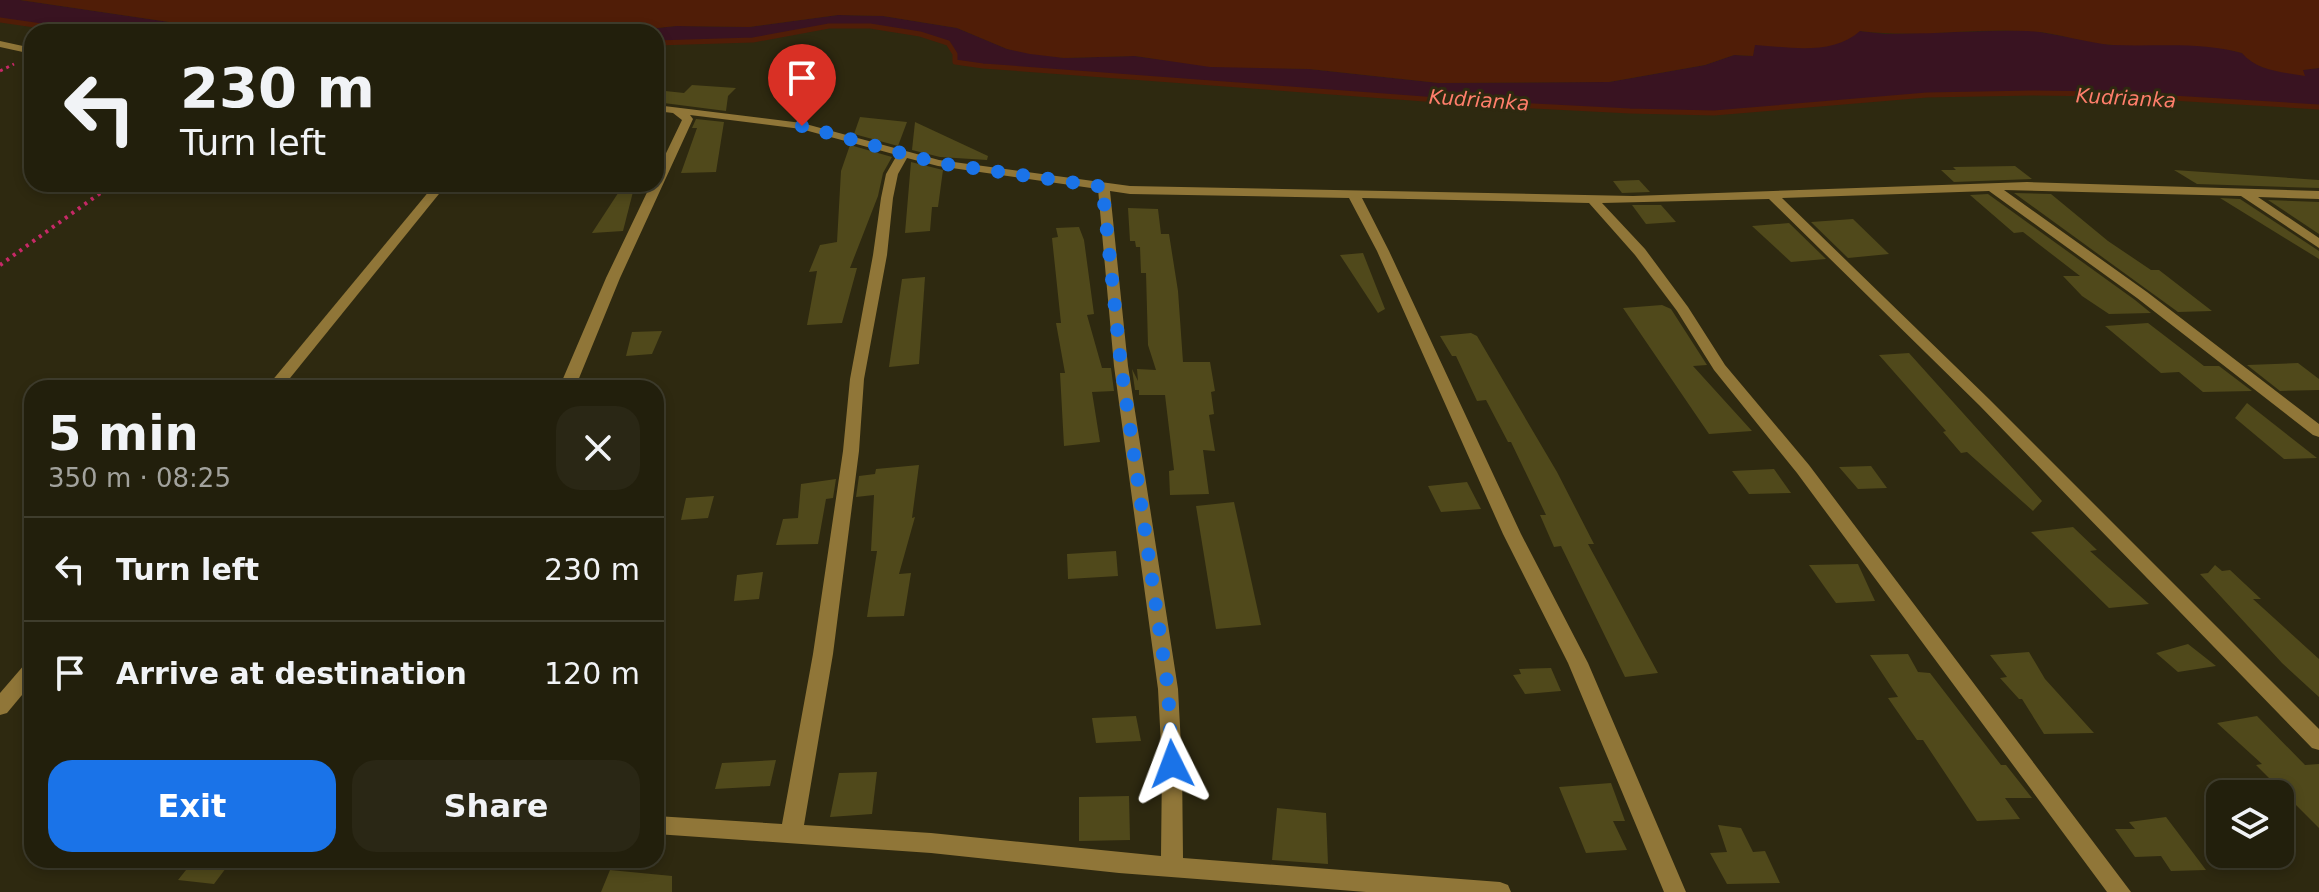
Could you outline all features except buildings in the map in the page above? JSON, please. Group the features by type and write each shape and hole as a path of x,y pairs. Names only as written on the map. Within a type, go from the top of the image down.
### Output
{"street":[{"path":"0,44 24,49"},
{"path":"664,109 802,126 949,165 1105,187 1592,199 1693,199 2088,187 2319,195"},
{"path":"664,166 688,119 676,110"},
{"path":"791,835 823,654 851,451 857,379 880,255 887,198 892,174 903,155"},
{"path":"1105,187 1103,193 1121,366 1168,689 1172,866"},
{"path":"1993,188 2142,295 2319,432"},
{"path":"281,380 434,192"},
{"path":"570,380 652,192"},
{"path":"2243,192 2319,244"},
{"path":"1354,195 1512,534 1578,663 1675,892"},
{"path":"1772,195 1984,402 2319,742"},
{"path":"1592,199 1640,252 1683,310 1719,367 1803,469 2120,892"},
{"path":"0,707 24,678"},
{"path":"664,826 931,843 1500,892"}],"path":[{"path":"0,265 102,192"}],"shaded area":[{"path":"0,0 20,0 183,24 24,24 0,21"},
{"path":"20,0 2319,0 2319,68 2303,70 2305,76 2262,67 2242,53 2226,49 2113,45 2038,32 2006,30 1902,34 1860,31 1849,39 1823,47 1755,45 1753,56 1734,55 1705,65 1609,82 1439,83 1309,69 1210,67 1135,56 1064,58 1030,54 1007,49 957,28 883,16 838,15 749,27 664,27 664,24 183,24"},
{"path":"838,15 883,16 957,28 1007,49 1064,58 1134,56 1210,66 1309,69 1439,83 1609,82 1705,65 1734,55 1753,56 1754,45 1860,31 1885,34 2029,30 2111,45 2189,44 2219,47 2242,53 2262,67 2304,75 2302,70 2319,68 2319,107 2105,94 2033,93 1927,95 1714,113 1630,111 1477,103 983,66 955,62 950,45 928,35 873,27 829,26 749,40 664,43 664,27 749,27"}],"waterway":[{"name":"Kudrianka","path":"0,20 28,24"},
{"name":"Kudrianka","path":"664,43 753,40 829,26 870,26 920,34 948,43 955,54 955,62 983,66 1478,103 1630,111 1714,113 1927,95 2033,93 2105,94 2319,107"}],"route":[{"path":"802,126 938,163 1105,187 1103,193 1116,326 1168,689 1172,764"}]}
